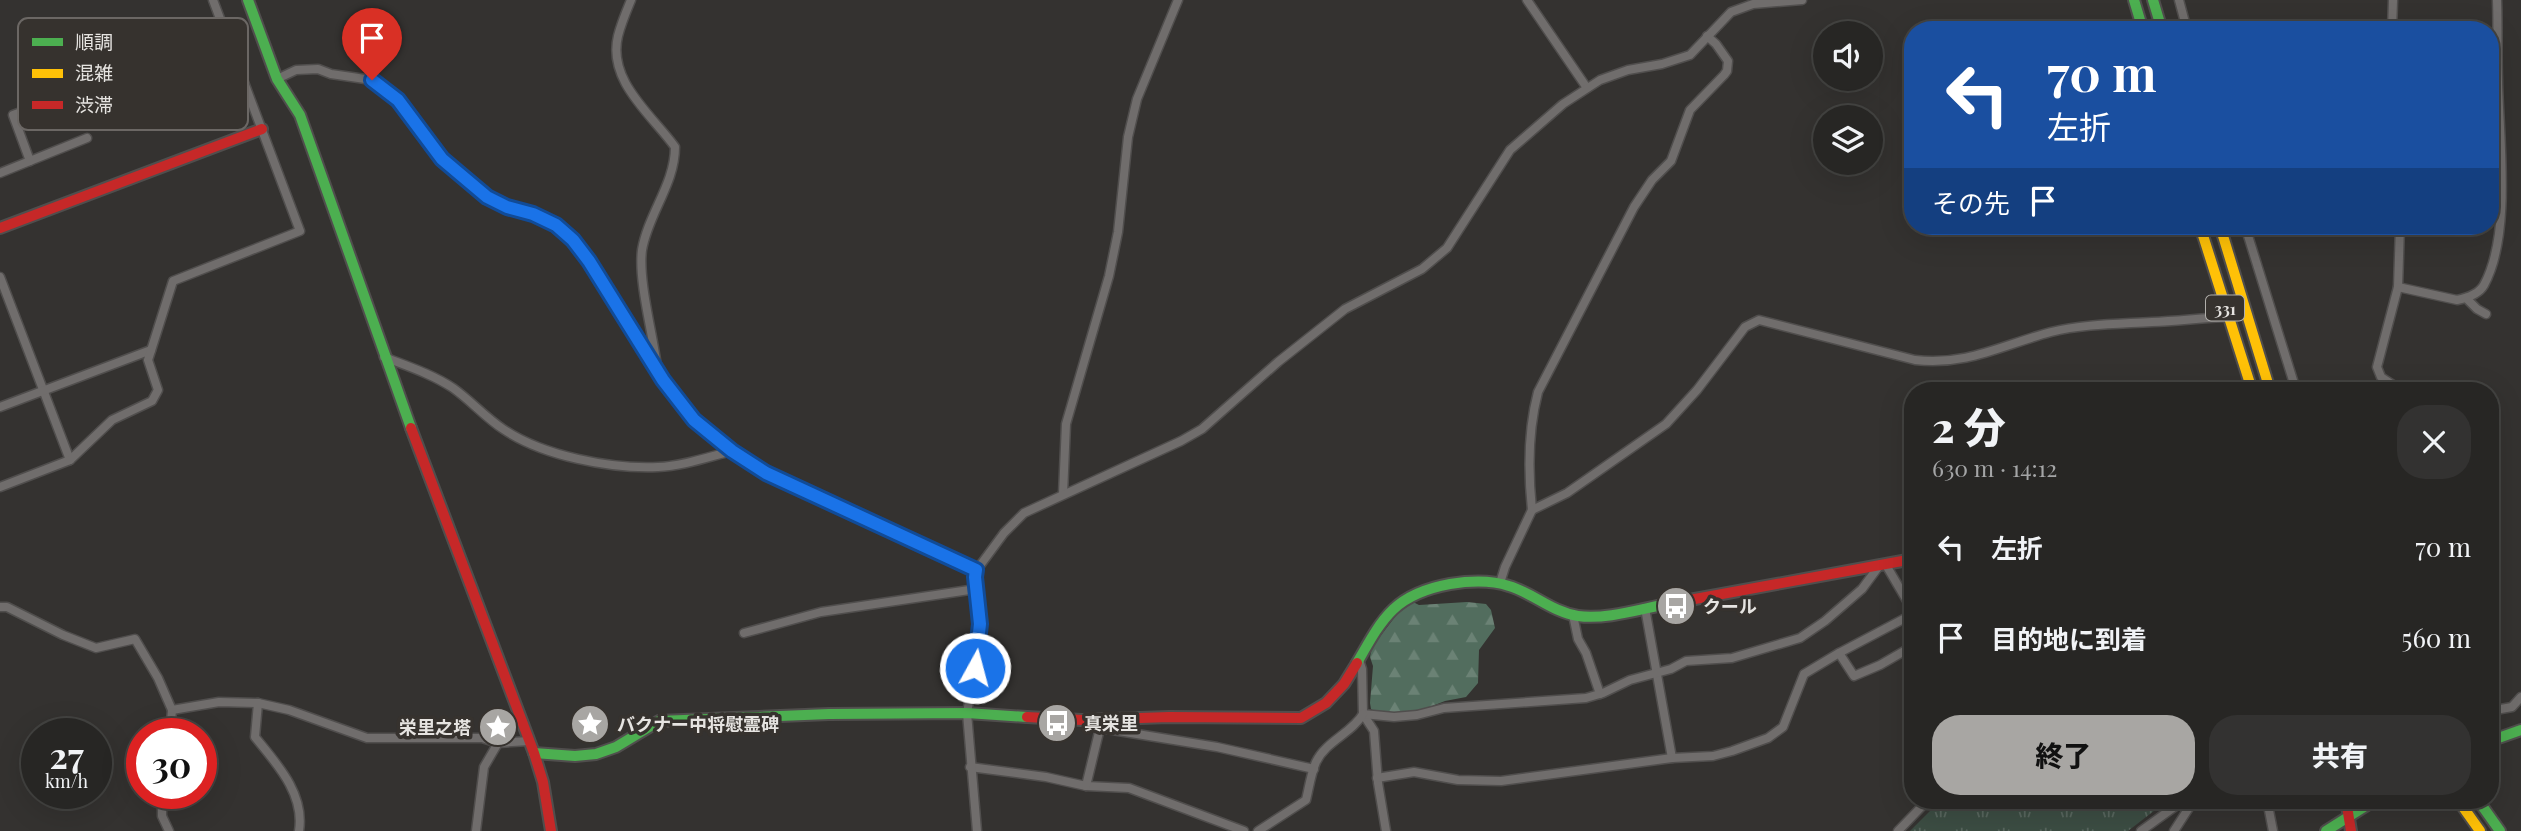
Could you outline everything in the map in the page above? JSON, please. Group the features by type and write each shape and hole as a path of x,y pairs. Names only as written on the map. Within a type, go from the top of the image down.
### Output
{"main road":[{"path":"248,0 277,79 300,115 384,357 534,753 543,782 551,831"},
{"path":"2134,0 2140,21"},
{"path":"2154,0 2160,21"},
{"path":"0,228 262,129"},
{"name":"331","path":"2203,235 2249,382"},
{"name":"331","path":"2223,235 2268,382"},
{"path":"534,753 573,757 593,755 616,747 659,721 829,714 967,713 1099,724 1169,717 1301,718 1315,713 1344,685 1388,611 1419,590 1441,584 1500,583 1573,615 1600,616 1904,561"},
{"path":"2499,738 2521,730"},
{"path":"2348,809 2351,831"},
{"path":"2326,831 2360,809"},
{"path":"2464,809 2480,831"},
{"path":"2484,809 2497,827"}],"street":[{"path":"213,0 220,18"},
{"path":"631,0 617,38 617,58 628,88 675,147 668,183 646,233 642,256 643,283 658,370"},
{"path":"1063,494 1066,424 1109,276 1118,232 1128,137 1137,99 1178,0"},
{"path":"1527,0 1587,88"},
{"path":"977,831 967,713 979,645 976,570 1004,533 1024,513 1202,429 1278,362 1345,309 1422,269 1447,248 1510,150 1563,104 1600,80 1628,70 1662,64 1690,55 1731,12 1753,4 1802,0"},
{"path":"2179,0 2185,21"},
{"path":"2392,21 2393,0"},
{"path":"2497,0 2497,21"},
{"path":"1500,583 1504,567 1532,510 1530,452 1538,392 1634,206 1651,180 1671,162 1690,110 1727,71 1728,61 1716,44 1706,36"},
{"path":"277,79 296,70 318,69 331,74 372,80 387,90 398,100 442,159 487,197 556,225 573,240 680,405 732,451 766,473 976,570"},
{"path":"0,488 70,460 113,420 152,401 158,390 148,360 173,281 300,231 248,92"},
{"path":"2499,98 2499,221"},
{"path":"18,113 13,115 18,129"},
{"path":"19,130 30,161"},
{"path":"0,173 87,138"},
{"path":"2248,235 2294,382"},
{"path":"2389,382 2381,377 2376,367 2398,287 2400,235"},
{"path":"2398,287 2457,300 2466,298 2483,287 2498,235"},
{"path":"0,278 70,460"},
{"path":"2466,298 2486,314"},
{"path":"1532,510 1567,493 1666,424 1697,390 1745,327 1759,320 1915,360 1936,362 1961,360 1997,351 2052,332 2099,325 2228,317"},
{"path":"0,407 151,349"},
{"path":"384,357 434,377 453,388 503,429 543,449 592,461 652,467 682,464 732,451"},
{"path":"1363,714 1394,717 1418,715 1444,708 1504,706 1586,698 1630,680 1671,669 1686,661 1732,658 1800,638 1825,621 1882,566 1904,599"},
{"path":"744,633 821,612 976,589"},
{"path":"0,607 7,607 96,648 135,639 158,678 172,710 171,718"},
{"path":"1645,608 1672,758"},
{"path":"1573,615 1578,639 1586,653 1600,694"},
{"path":"1377,778 1414,772 1458,780 1501,781 1732,751 1777,733 1783,726 1804,674 1904,618"},
{"path":"1839,653 1854,676 1904,651"},
{"path":"1258,831 1306,800 1317,760 1335,740 1357,725 1363,714 1362,669 1359,660"},
{"path":"2499,709 2512,707 2521,697"},
{"path":"172,710 219,702 258,703 289,710 367,738 482,738 498,743 529,741"},
{"path":"258,703 255,737 281,768 293,789 301,818 299,831"},
{"path":"1363,714 1374,731 1377,778 1385,831"},
{"path":"1086,786 1099,724 1314,769"},
{"path":"476,831 484,767 498,743"},
{"path":"970,766 1086,786 1129,788 1244,831"},
{"path":"162,809 162,816 169,831"},
{"path":"1898,831 1919,809"},
{"path":"2141,831 2172,809"},
{"path":"2174,831 2188,809"},
{"path":"2269,809 2273,831"}],"green space":[{"path":"1413,602 1419,605 1467,602 1486,604 1491,610 1495,628 1479,650 1478,683 1466,697 1445,701 1417,712 1376,712 1371,709 1370,703 1372,647 1404,605"},
{"path":"1932,809 2156,809 2128,831 1910,831"}],"traffic: fast":[{"path":"248,0 277,79 300,115 411,428"},
{"path":"2134,0 2140,21"},
{"path":"2153,0 2159,21"},
{"path":"1357,663 1383,620 1403,601 1431,588 1450,584 1502,584 1518,589 1560,611 1589,617 1673,603"},
{"path":"534,753 575,756 596,754 616,747 659,721 829,714 967,713 1027,717"},
{"path":"2499,738 2521,730"},
{"path":"2326,831 2361,809"},
{"path":"2484,809 2500,831"}],"traffic: slow":[{"path":"2203,235 2249,382"},
{"path":"2223,235 2268,382"},
{"path":"2464,809 2480,831"}],"traffic: jam":[{"path":"0,228 262,129"},
{"path":"411,428 534,753 543,782 551,831"},
{"path":"1673,603 1904,561"},
{"path":"1027,717 1082,720 1169,717 1301,718 1326,703 1344,684 1357,663"},
{"path":"2347,809 2351,831"}],"place":[{"name":"クール","path":"1676,606"},
{"name":"真栄里","path":"1057,723"},
{"name":"バクナー中将慰霊碑","path":"590,724"},
{"name":"栄里之塔","path":"498,727"}],"route":[{"path":"372,80 398,100 442,159 487,197 556,225 573,240 680,405 732,451 766,473 976,570 980,624 975,668"}]}
